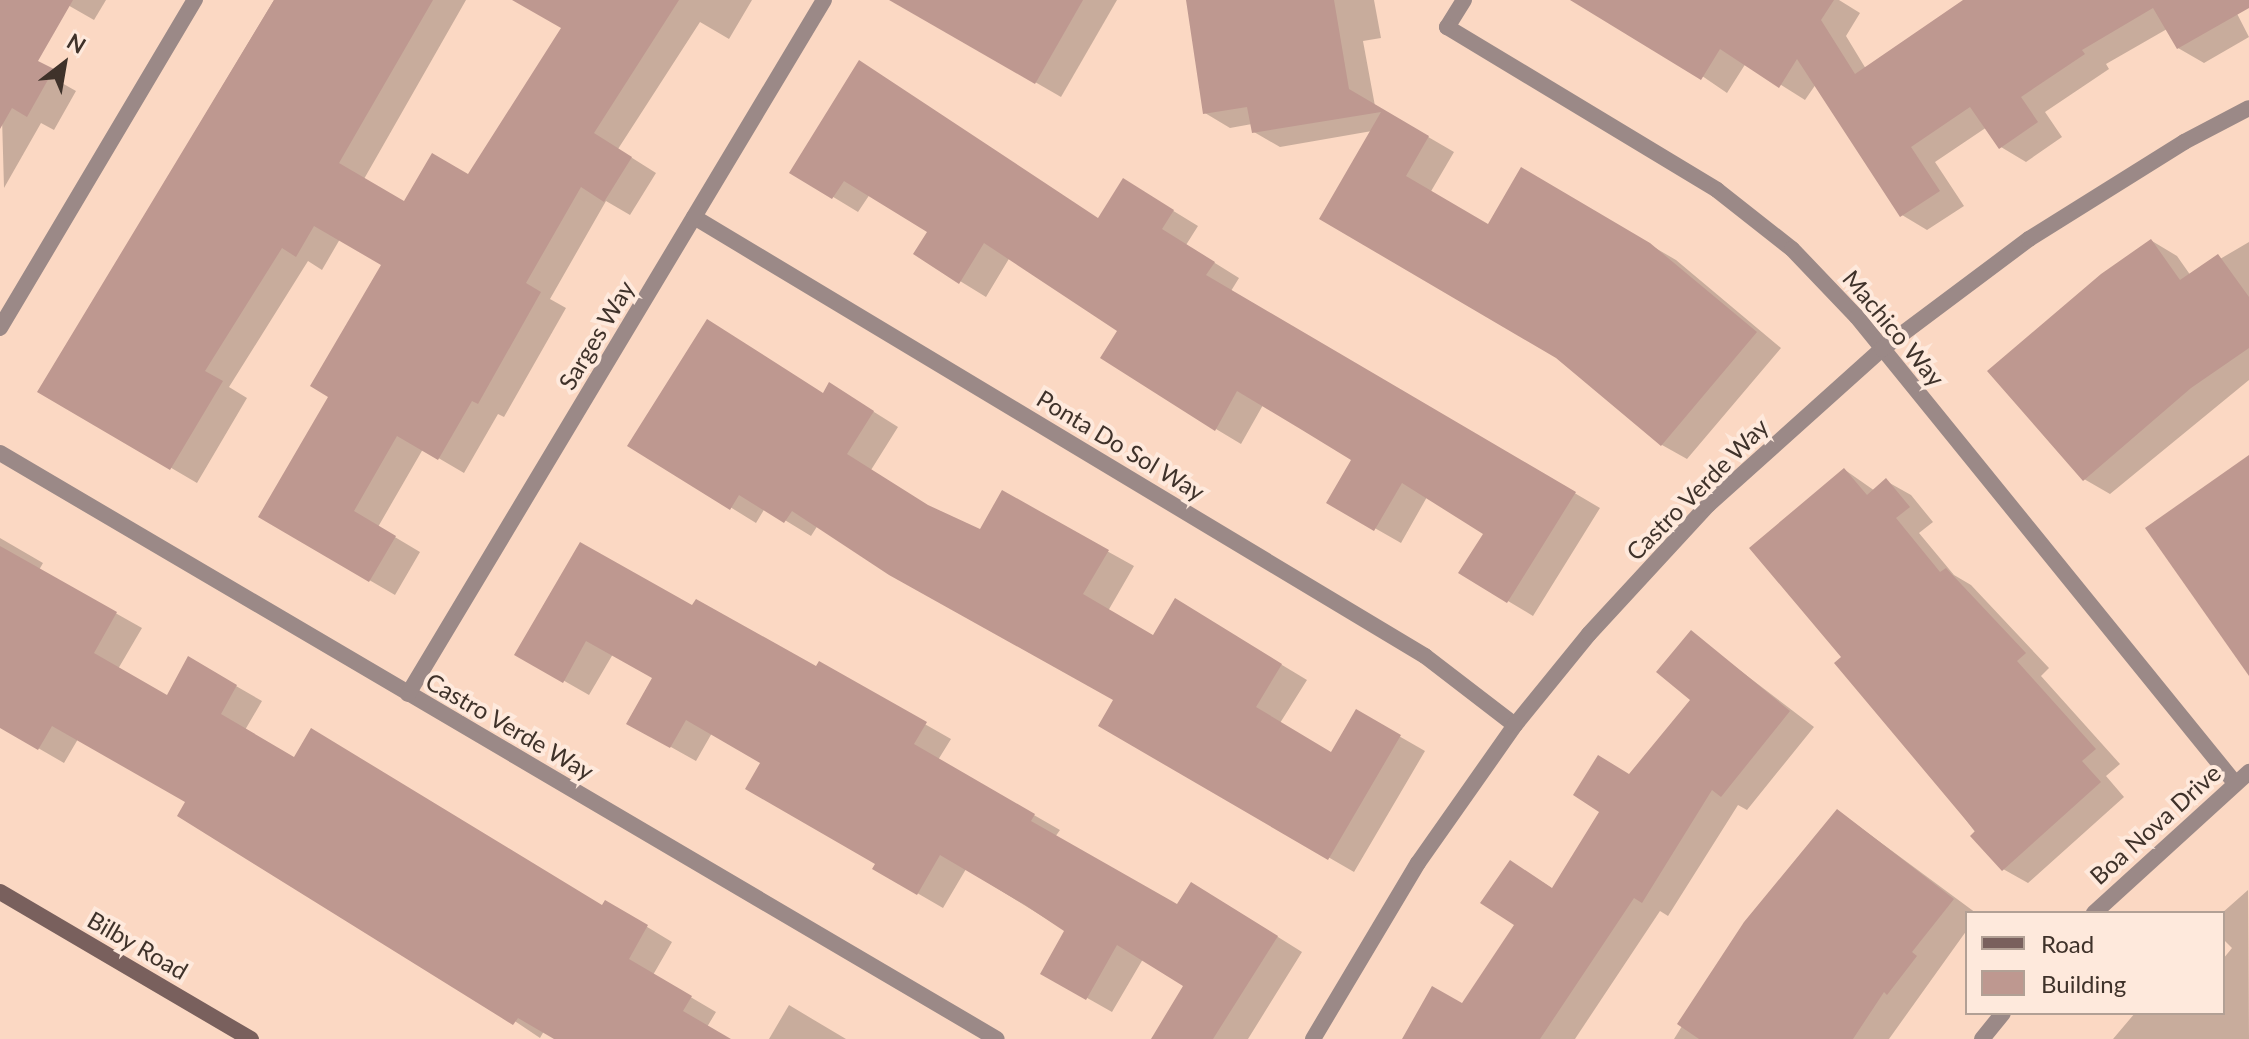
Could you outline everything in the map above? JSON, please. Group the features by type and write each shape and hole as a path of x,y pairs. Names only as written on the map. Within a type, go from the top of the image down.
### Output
{"main road":[{"name":"Bilby Road","path":"0,892 251,1039"}],"street":[{"path":"0,328 195,0"},
{"name":"Sarges Way","path":"408,694 824,0"},
{"name":"Machico Way","path":"1464,0 1447,27 1717,190 1792,249 1882,349 2235,783"},
{"name":"Castro Verde Way","path":"1313,1039 1418,863 1515,725 1589,634 1708,505 1882,349 2029,239 2184,142 2249,108"},
{"name":"Ponta Do Sol Way","path":"694,217 1425,656 1515,725"},
{"name":"Castro Verde Way","path":"0,453 997,1039"},
{"name":"Boa Nova Drive","path":"2096,911 2249,772"},
{"path":"1982,1039 2001,1015"}],"building":[{"path":"0,0 73,0 38,61 54,69 27,117 12,108 0,129"},
{"path":"274,0 433,0 339,163 404,201 432,153 468,174 561,28 512,0 679,0 594,133 632,157 604,202 581,187 526,283 541,292 478,404 472,401 438,460 397,436 354,511 396,536 369,582 258,517 328,397 310,386 381,265 314,226 296,257 282,248 205,371 223,381 170,470 37,392"},
{"path":"889,0 1083,0 1035,84"},
{"path":"1186,0 1334,0 1349,89 1429,136 1406,176 1488,224 1521,167 1650,243 1757,332 1661,446 1556,358 1319,219 1381,112 1252,133 1247,107 1203,114"},
{"path":"1570,0 1834,0 1821,20 1855,74 1963,0 2249,0 2249,8 2177,49 2153,8 2082,50 2085,54 2021,97 2038,122 1999,149 1970,107 1911,147 1940,191 1900,217 1797,59 1779,88 1720,49 1701,80"},
{"path":"859,60 1098,218 1123,178 1174,210 1162,229 1215,262 1206,275 1576,492 1507,603 1458,573 1483,534 1402,483 1374,531 1326,503 1351,460 1302,430 1237,391 1215,431 1100,358 1117,331 984,243 959,284 913,254 927,232 844,181 832,199 789,173"},
{"path":"2151,239 2180,280 2218,254 2249,297 2249,348 2191,388 2083,481 1987,371 2101,274"},
{"path":"707,319 823,393 829,382 874,411 847,454 928,505 980,529 1002,490 1109,550 1083,594 1153,635 1175,598 1282,664 1256,707 1331,752 1356,709 1401,735 1328,860 1098,726 1113,700 889,575 792,511 784,523 739,495 730,510 627,446"},
{"path":"2249,455 2249,676 2145,528"},
{"path":"1844,468 1867,495 1886,478 1910,507 1896,518 1940,572 1946,568 2026,653 2017,661 2096,749 2082,761 2101,782 2002,871 1970,836 1975,831 1834,663 1841,657 1749,548"},
{"path":"580,542 692,605 696,599 816,666 819,661 927,722 914,744 1035,814 1031,821 1177,904 1191,882 1278,936 1213,1039 1151,1039 1183,986 1117,945 1086,1000 1040,974 1064,931 1025,905 940,855 917,895 872,869 875,864 745,789 760,763 686,720 670,748 626,724 652,678 586,641 563,683 514,655"},
{"path":"0,546 117,612 94,653 167,695 188,656 237,685 221,714 294,757 311,728 602,905 605,900 648,925 629,959 692,996 683,1011 731,1039 554,1039 518,1018 513,1025 177,816 185,802 52,726 38,750 0,728"},
{"path":"1691,630 1790,711 1721,797 1712,790 1642,903 1634,898 1540,1039 1402,1039 1432,986 1462,1003 1514,925 1480,903 1510,860 1552,888 1599,812 1573,795 1598,755 1629,774 1690,700 1656,672"},
{"path":"1837,809 1954,899 1912,952 1917,956 1887,995 1884,992 1853,1039 1699,1039 1677,1024 1744,922"}]}
